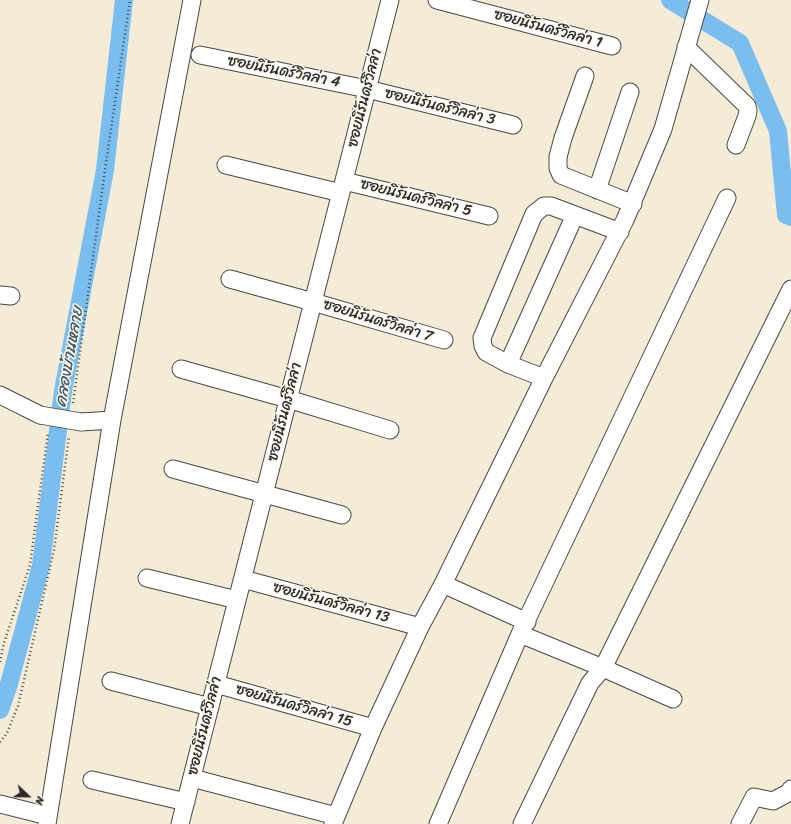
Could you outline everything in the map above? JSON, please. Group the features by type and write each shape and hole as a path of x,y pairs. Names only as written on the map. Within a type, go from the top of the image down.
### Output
{"street":[{"path":"0,804 47,820 112,420 192,0"},
{"name":"ซอยนิรันดร์วิลล่า","path":"180,824 390,0"},
{"name":"ซอยนิรันดร์วิลล่า 1","path":"437,0 612,46"},
{"path":"192,778 335,820 373,728 420,627 443,584 544,378 633,204 663,129 700,0"},
{"path":"686,47 747,106 747,116 736,145"},
{"name":"ซอยนิรันดร์วิลล่า 4","path":"200,55 367,89"},
{"path":"585,76 563,138 558,158 558,168 561,175 633,204"},
{"name":"ซอยนิรันดร์วิลล่า 3","path":"367,89 513,125"},
{"path":"597,190 630,92"},
{"name":"ซอยนิรันดร์วิลล่า 5","path":"226,164 489,216"},
{"path":"438,824 523,628 727,198"},
{"path":"544,378 508,364 486,352 483,346 482,338 534,214 544,206 551,206 620,232"},
{"path":"508,364 575,215"},
{"name":"ซอยนิรันดร์วิลล่า 7","path":"230,279 444,340"},
{"path":"522,824 590,683 603,668 791,289"},
{"path":"181,369 390,430"},
{"path":"0,394 37,413 74,421 112,420"},
{"path":"173,469 342,515"},
{"path":"147,578 237,600"},
{"name":"ซอยนิรันดร์วิลล่า 13","path":"243,579 420,627"},
{"path":"443,584 523,628 603,668 673,699"},
{"path":"112,681 210,707"},
{"name":"ซอยนิรันดร์วิลล่า 15","path":"216,684 373,728"},
{"path":"92,780 186,802"},
{"path":"740,824 754,797 773,801 790,792 791,789"}],"path":[{"path":"0,742 7,733 18,706 54,550 74,421 104,178 130,0"},
{"path":"0,662 4,643 30,565 48,426 37,413"}],"waterway":[{"name":"คลองบ้านหลาย","path":"0,710 9,684 41,565 63,391 105,170 124,0"},
{"name":"คลองบ้านหลาย","path":"670,0 740,43 778,131 786,215 791,217"}]}
